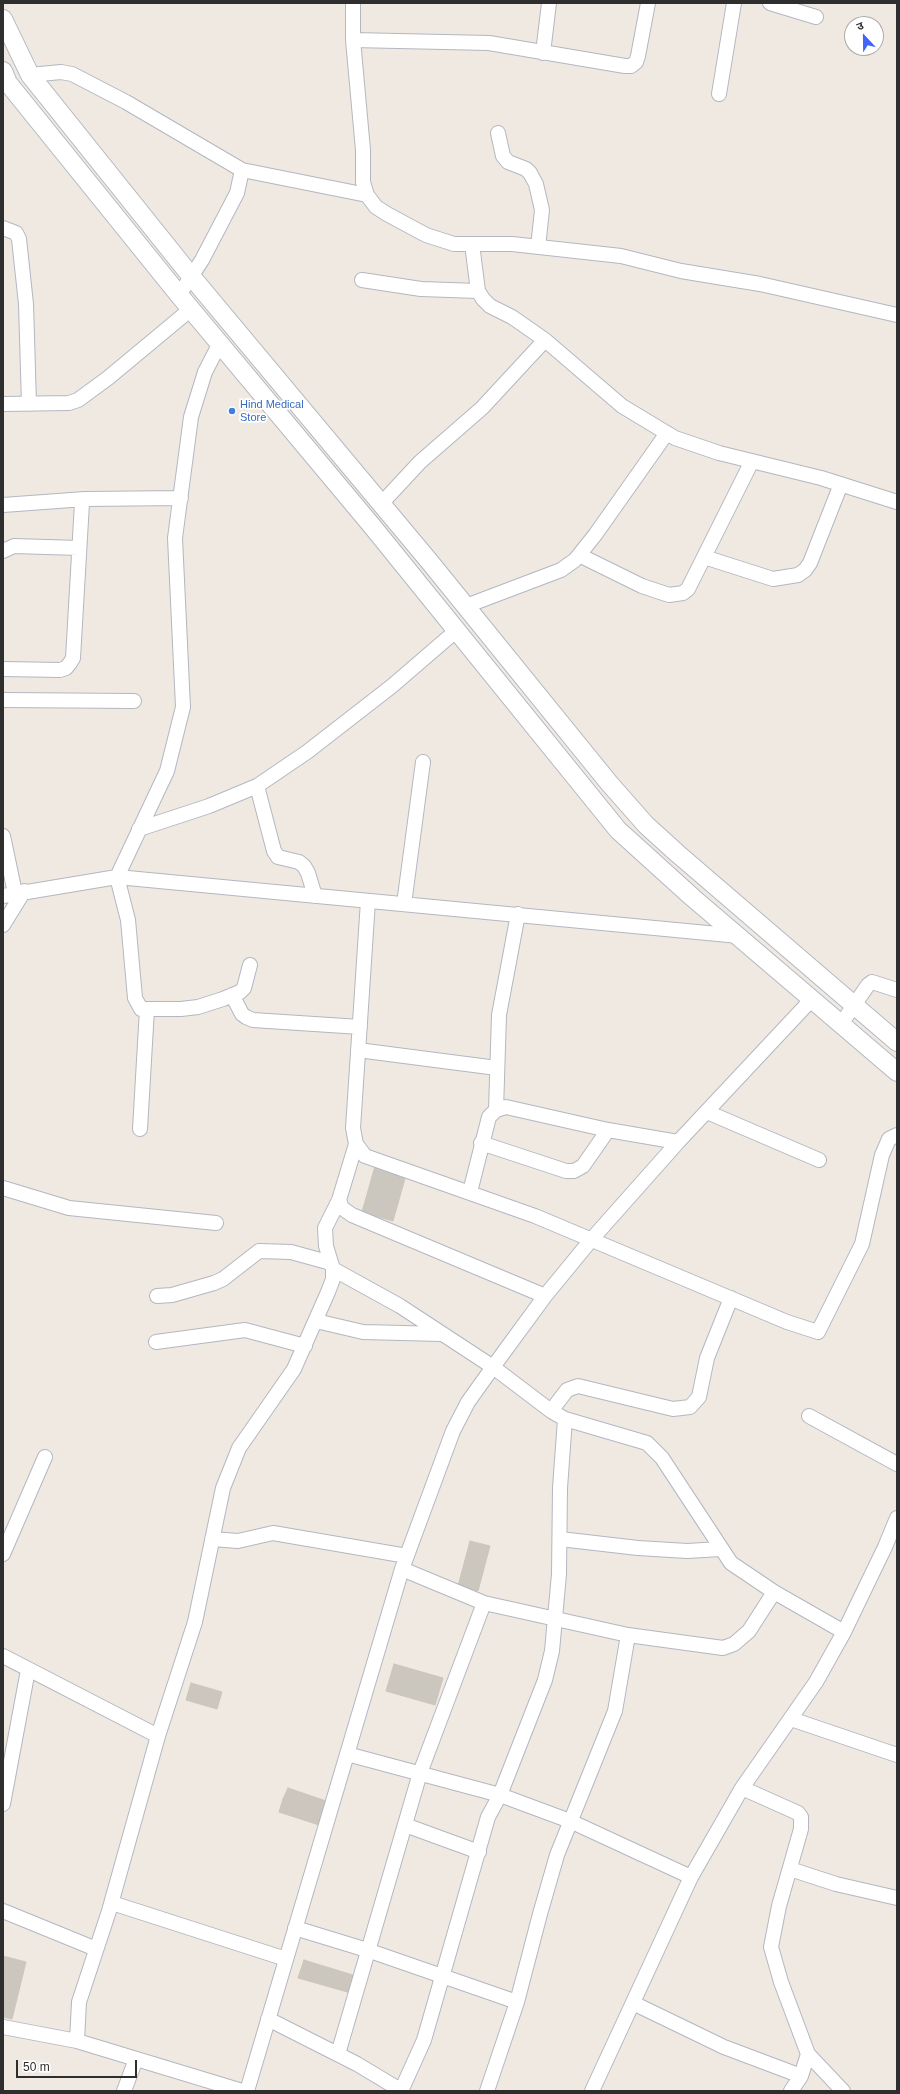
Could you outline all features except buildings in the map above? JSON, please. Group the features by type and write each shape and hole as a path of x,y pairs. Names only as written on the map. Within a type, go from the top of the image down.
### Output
{"street":[{"path":"353,3 353,40 364,150 363,182 367,195 376,207 426,235 454,244 512,244 621,256 681,271 760,284 897,315"},
{"path":"543,53 549,3"},
{"path":"353,40 489,43 543,53 631,66 636,62 638,56 648,3"},
{"path":"719,94 734,3"},
{"path":"770,3 816,17"},
{"path":"3,19 30,75 191,276 466,606 609,783 646,825 678,854 897,1042"},
{"path":"3,71 8,83 191,310 220,343 457,630 618,830 738,936 897,1072"},
{"path":"30,75 62,72 72,74 126,102 242,170 367,195"},
{"path":"498,134 503,156 508,162 526,169 536,184 542,210 538,247"},
{"path":"179,295 202,260 237,193 242,170"},
{"path":"3,228 16,233 19,239 26,304 29,404"},
{"path":"472,244 478,290 482,299 490,306 512,317 545,340 622,406 666,433 675,438 719,453 841,484 897,502"},
{"path":"362,280 421,289 478,290"},
{"path":"3,404 69,403 78,400 108,378 191,310"},
{"path":"381,504 420,462 482,408 545,340"},
{"path":"220,343 205,372 191,417 175,538 184,707 167,771 117,877 128,920 135,998 141,1009 181,1009 198,1007 232,995 244,988 250,965"},
{"path":"466,606 561,570 579,555 666,433"},
{"path":"579,555 636,583 669,595 683,593 688,589 752,461"},
{"path":"704,557 773,579 798,574 805,570 810,563 841,484"},
{"path":"3,505 85,499 181,498"},
{"path":"3,669 60,670 66,668 70,663 72,658 82,503 85,499"},
{"path":"3,551 14,546 79,548"},
{"path":"139,829 209,806 257,786 307,752 392,686 457,630"},
{"path":"3,700 134,701"},
{"path":"404,904 422,762"},
{"path":"257,786 274,851 278,857 299,862 304,866 315,896"},
{"path":"3,836 14,893 3,925"},
{"path":"14,893 117,877 738,936"},
{"path":"368,900 353,1128 356,1144 365,1156 470,1192 534,1216 787,1322 818,1332 862,1244 882,1155 889,1138 897,1136"},
{"path":"496,1110 499,1015 518,914"},
{"path":"841,1024 868,985 872,982 897,990"},
{"path":"232,995 242,1014 253,1020 360,1027"},
{"path":"247,2091 405,1562 453,1431 468,1402 545,1296 590,1240 678,1142 812,999"},
{"path":"140,1129 147,1010"},
{"path":"358,1050 497,1068"},
{"path":"470,1192 481,1143 489,1118 496,1110 506,1107 608,1130 678,1142"},
{"path":"707,1112 819,1160"},
{"path":"481,1143 566,1171 574,1171 583,1166 608,1130"},
{"path":"77,2041 79,2002 112,1903 158,1736 195,1622 222,1488 239,1448 294,1369 333,1279 332,1266 325,1241 325,1228 339,1200 356,1144"},
{"path":"3,1188 69,1208 216,1223"},
{"path":"339,1200 342,1208 352,1215 545,1296"},
{"path":"157,1296 172,1295 214,1283 222,1279 259,1252 291,1252 332,1266 400,1306 493,1367 551,1411 565,1419 647,1443 662,1458 731,1563 774,1592 844,1632"},
{"path":"551,1411 567,1390 578,1386 673,1409 690,1406 699,1397 707,1358 731,1298"},
{"path":"316,1321 363,1332 441,1334"},
{"path":"156,1342 245,1330 304,1346"},
{"path":"809,1416 897,1464"},
{"path":"268,2019 338,2054 402,2091 424,2040 443,1977 451,1941 479,1852 488,1817 500,1795 545,1680 552,1651 556,1620 560,1539 561,1453 565,1419"},
{"path":"3,1554 45,1457"},
{"path":"592,2091 691,1877 742,1788 816,1682 844,1632 897,1518"},
{"path":"212,1538 238,1541 272,1533 405,1562 484,1603 628,1635 724,1648 734,1644 749,1631 774,1592"},
{"path":"560,1539 638,1548 687,1551 721,1549"},
{"path":"338,2054 367,1950 420,1774 484,1603"},
{"path":"487,2091 517,2002 540,1914 570,1821 615,1711 628,1635"},
{"path":"3,1656 158,1736"},
{"path":"3,1804 28,1670"},
{"path":"791,1719 897,1755"},
{"path":"347,1754 500,1795 570,1821 691,1877"},
{"path":"742,1788 798,1813 801,1817 801,1830 776,1918 771,1947 781,1982 808,2054 843,2091"},
{"path":"405,1825 479,1852"},
{"path":"790,1869 836,1884 897,1898"},
{"path":"112,1903 286,1959"},
{"path":"3,1911 96,1949"},
{"path":"295,1928 367,1950 517,2002"},
{"path":"633,2003 718,2044 801,2076"},
{"path":"3,2027 77,2041 242,2091"},
{"path":"791,2091 801,2076 808,2054"},
{"path":"124,2091 136,2059"}],"place":[{"name":"Hind Medical Store","path":"232,411"}]}
